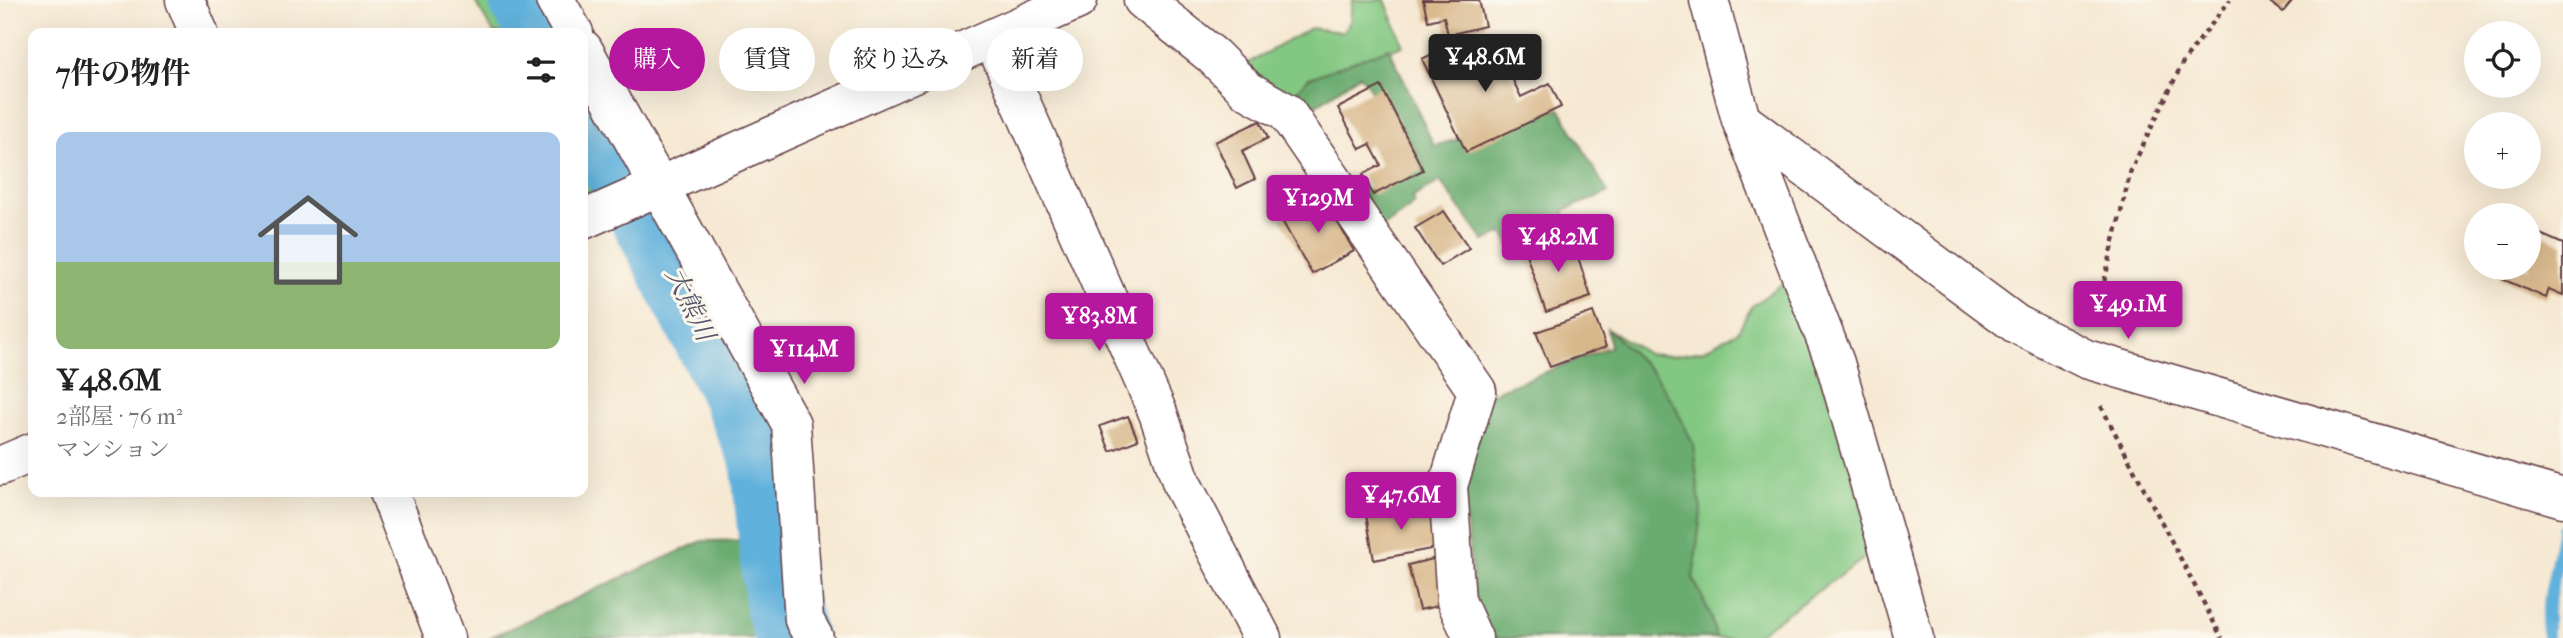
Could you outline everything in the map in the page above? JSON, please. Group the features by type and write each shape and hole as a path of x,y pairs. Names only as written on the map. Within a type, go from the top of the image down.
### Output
{"street":[{"path":"185,0 197,28"},
{"path":"555,0 571,28"},
{"path":"1017,28 1078,0"},
{"path":"1143,0 1213,56 1247,90 1286,112 1477,391 1448,486 1456,601 1473,638"},
{"path":"1709,0 1741,120 1835,363 1914,638"},
{"path":"588,218 987,42"},
{"path":"588,58 791,424 804,620 814,638"},
{"path":"1016,91 1158,414 1182,484 1262,638"},
{"path":"1741,120 2016,324 2086,359 2556,496"},
{"path":"0,466 28,454"},
{"path":"390,497 444,638"}],"path":[{"path":"2222,638 2104,414 2086,359 2130,170 2183,62 2230,0"}],"green space":[{"path":"474,0 510,0 526,28 491,28"},
{"path":"1352,0 1385,0 1403,45 1309,78 1289,99 1239,68 1311,28 1342,32 1350,22"},
{"path":"1389,48 1434,146 1560,109 1608,193 1564,210 1568,230 1514,252 1503,233 1484,241 1440,181 1412,198 1415,204 1382,228 1362,193 1414,170 1408,159 1417,154 1360,75 1306,112 1289,99 1309,78"},
{"path":"588,136 614,181 588,192"},
{"path":"1783,283 1844,436 1873,552 1752,638 1716,638 1710,614 1693,578 1701,512 1693,444 1674,404 1653,373 1607,328 1648,354 1671,356 1702,351 1738,331 1751,307"},
{"path":"1607,328 1653,373 1674,404 1693,444 1701,512 1693,578 1710,614 1716,638 1479,638 1461,474 1484,396 1610,347"},
{"path":"759,540 776,638 489,638 702,541"}],"building":[{"path":"1423,0 1479,0 1485,26 1448,35 1444,17 1428,21"},
{"path":"2267,0 2293,0 2283,12"},
{"path":"1487,36 1495,53 1499,51 1521,97 1550,83 1561,107 1466,152 1422,59 1432,54 1436,61"},
{"path":"1381,86 1423,170 1373,195 1363,174 1381,165 1370,144 1360,149 1338,108"},
{"path":"1260,121 1268,138 1242,151 1255,179 1237,188 1215,142"},
{"path":"1323,196 1354,251 1312,274 1281,219"},
{"path":"1444,211 1469,248 1440,266 1415,228"},
{"path":"2541,234 2563,244 2563,295 2549,289 2546,298 2505,280 2541,280"},
{"path":"1571,236 1591,297 1546,312 1525,251"},
{"path":"1593,312 1606,347 1550,367 1536,332"},
{"path":"1128,416 1138,440 1110,451 1100,426"},
{"path":"1428,504 1436,548 1374,560 1366,515"},
{"path":"1437,558 1447,604 1419,610 1408,565"}],"waterway":[{"name":"大熊川","path":"525,0 541,28"},
{"name":"大熊川","path":"588,112 654,231 731,381 766,459 781,605 791,638"},
{"path":"2547,638 2547,611 2563,529"}]}
